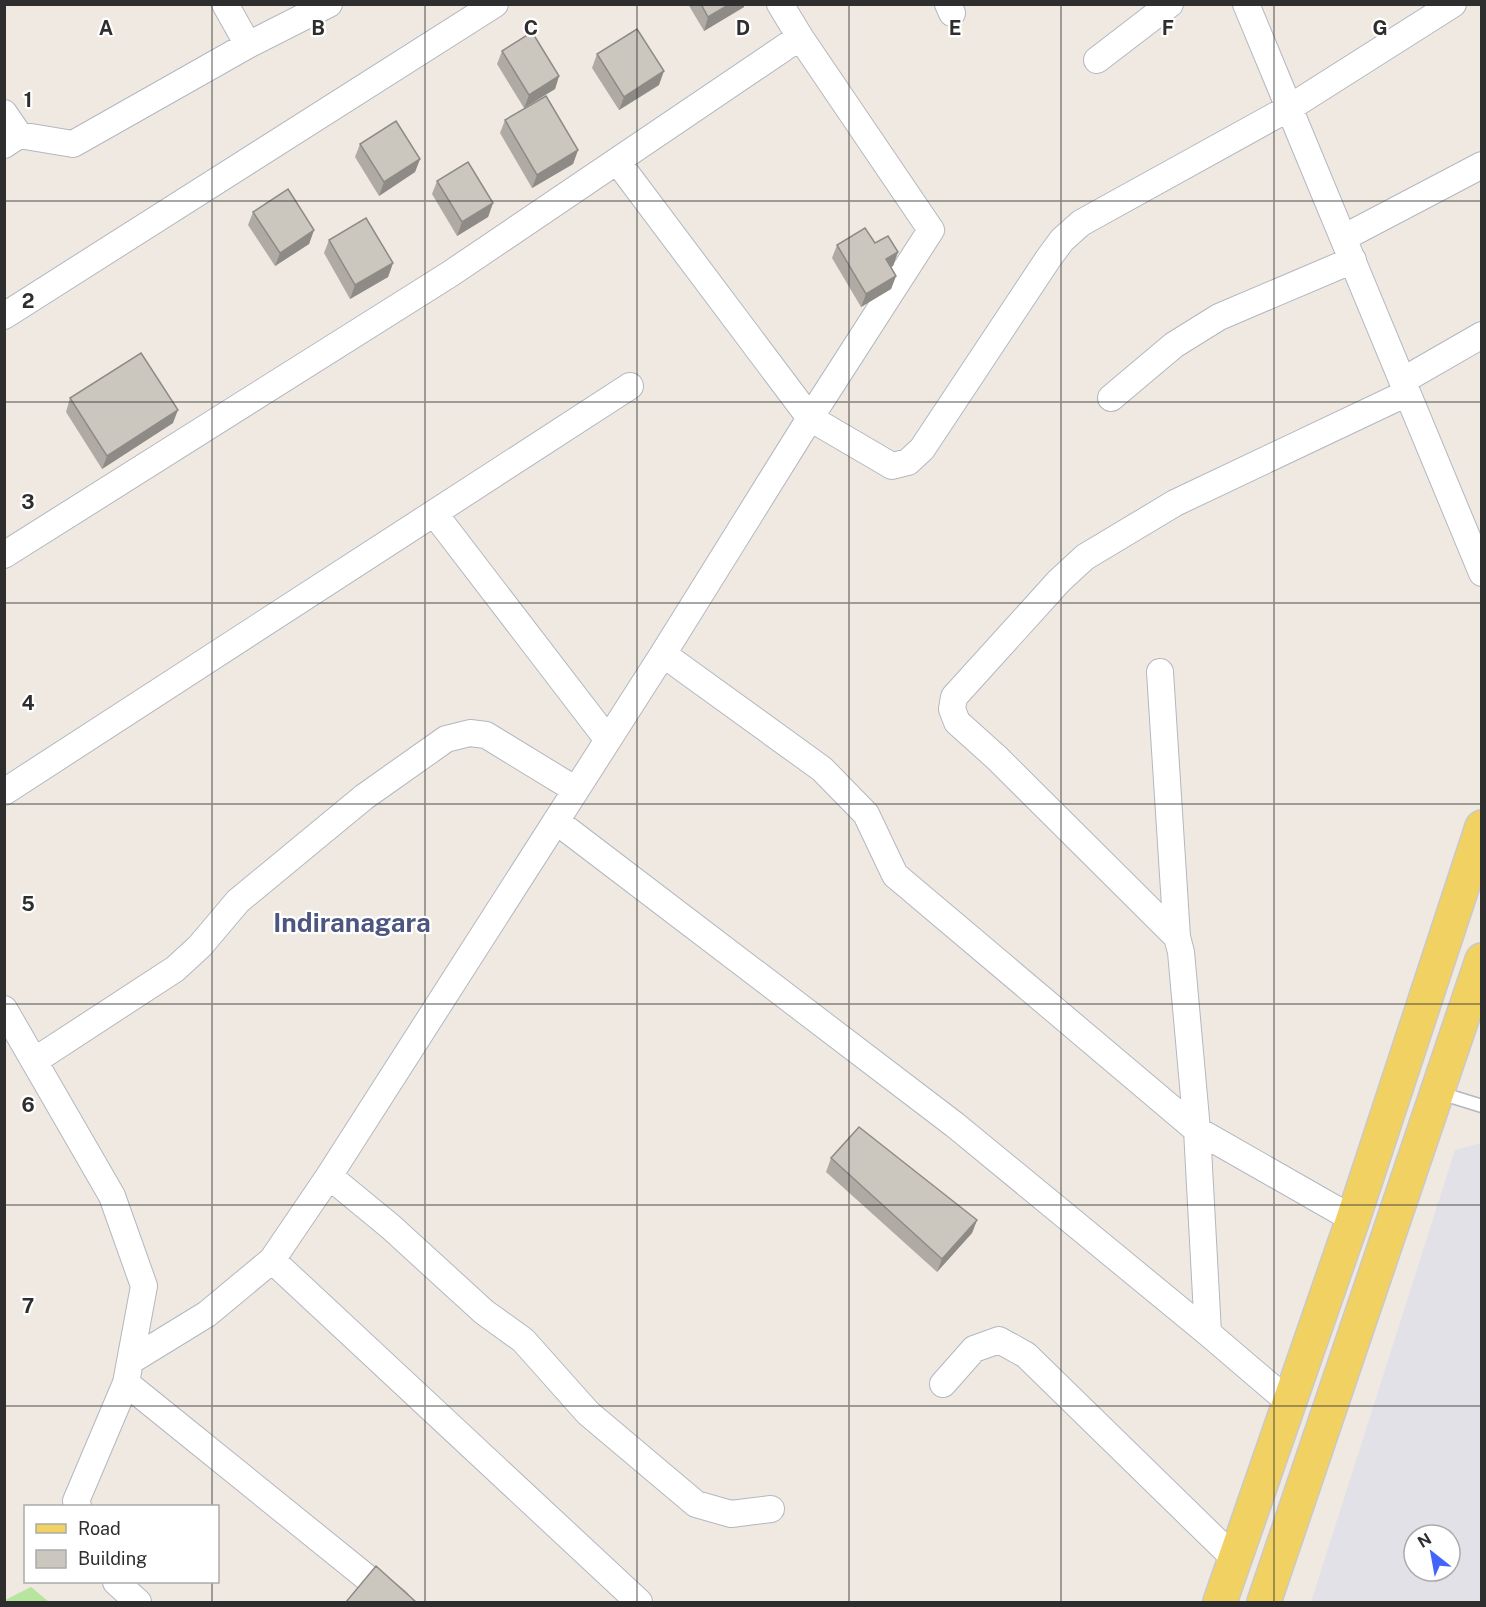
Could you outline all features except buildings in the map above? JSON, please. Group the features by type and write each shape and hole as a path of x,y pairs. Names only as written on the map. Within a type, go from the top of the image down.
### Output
{"main road":[{"path":"1220,1602 1353,1219 1482,827"},
{"path":"1264,1602 1482,960"},
{"path":"1425,999 1464,1010"}],"street":[{"path":"225,4 248,45"},
{"path":"4,113 12,140 73,144 248,45 329,4"},
{"path":"4,316 495,4"},
{"path":"129,1371 207,1314 272,1260 329,1176 663,654 810,418 932,230 800,38 780,4"},
{"path":"1097,60 1170,4"},
{"path":"1246,4 1482,573"},
{"path":"617,161 810,418 892,466 909,462 922,449 1048,259 1062,240 1081,223 1289,108 1453,4"},
{"path":"4,555 450,274 800,38"},
{"path":"1112,398 1174,345 1219,317 1348,249 1482,165"},
{"path":"1177,937 997,758 957,722 952,709 954,698 1059,580 1085,557 1175,503 1405,387 1482,335"},
{"path":"4,792 630,386"},
{"path":"434,513 608,740"},
{"path":"663,654 822,769 866,814 895,875 1197,1130 1353,1219"},
{"path":"1160,672 1177,937 1181,952 1197,1130 1208,1333"},
{"path":"34,1061 175,969 200,946 237,901 258,883 364,797 446,739 470,733 486,735 576,790"},
{"path":"556,821 955,1125 1290,1403"},
{"path":"4,1009 112,1196 144,1286 129,1371 76,1501 78,1505"},
{"path":"329,1176 390,1227 484,1312 523,1341 588,1413 696,1504 731,1514 771,1509"},
{"path":"272,1260 639,1602"},
{"path":"943,1384 974,1349 999,1340 1026,1355 1234,1558"},
{"path":"129,1371 397,1602"},
{"path":"118,1583 138,1602"}],"lane":[{"path":"1436,1092 1482,1106"}],"shaded area":[{"path":"1481,1143 1481,1602 1311,1602 1455,1150"}],"green space":[{"path":"31,1587 49,1602 5,1602 5,1600"}],"district":[{"name":"Indiranagara","path":"352,922"}]}
